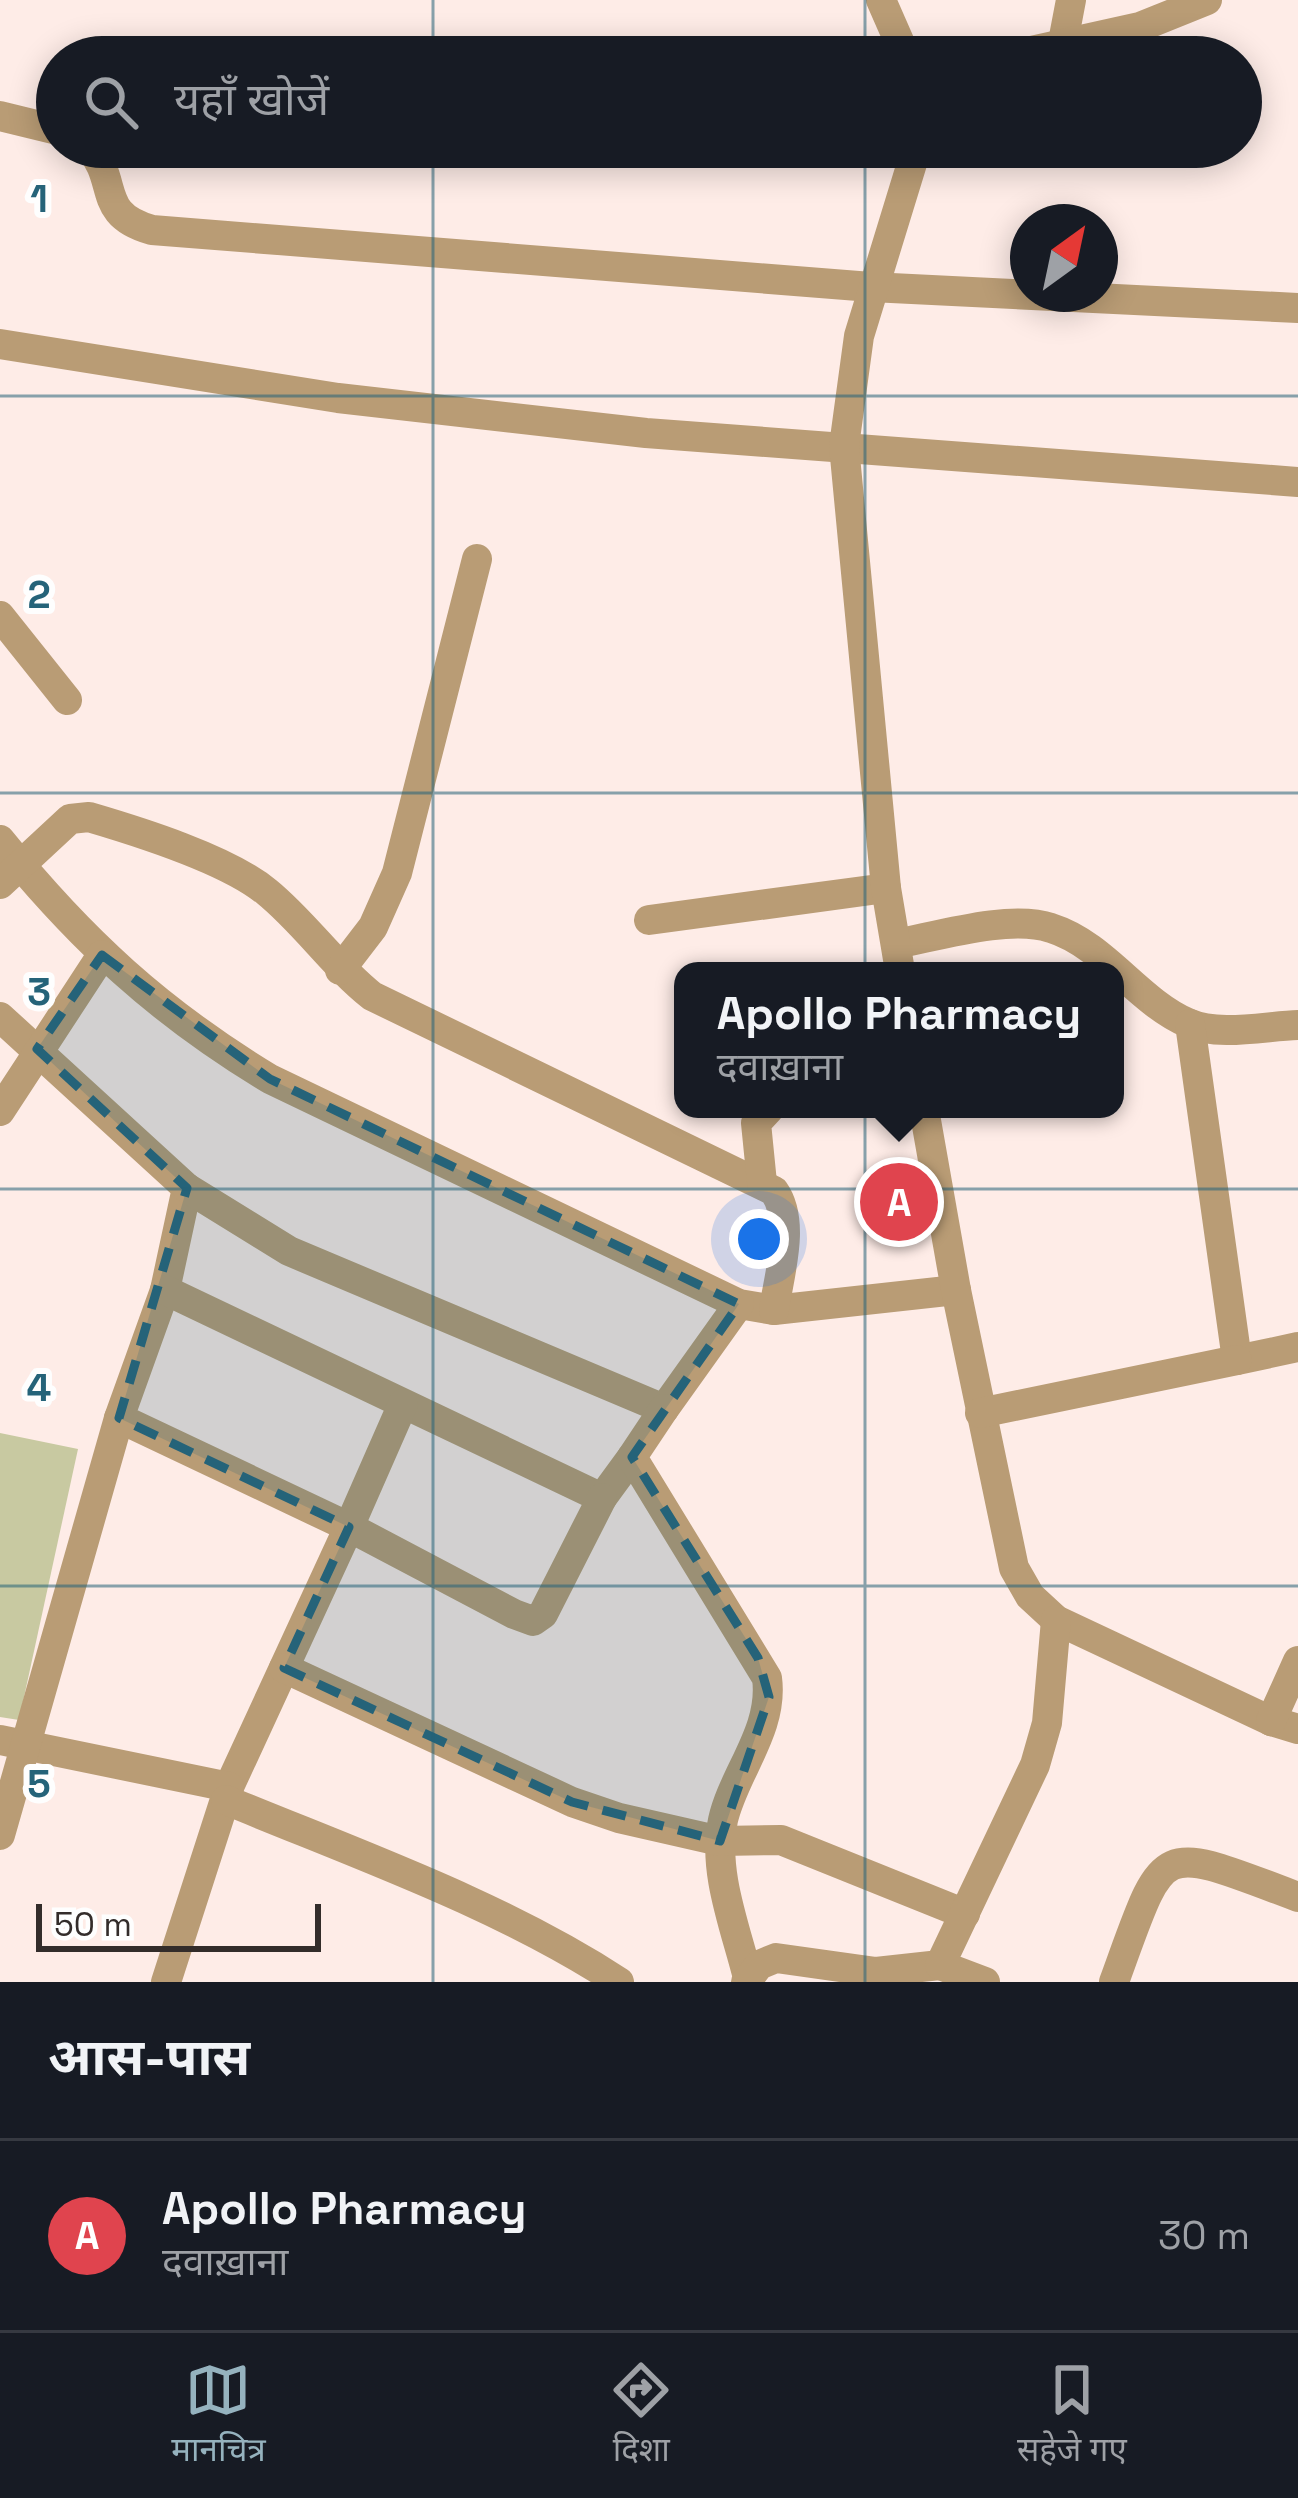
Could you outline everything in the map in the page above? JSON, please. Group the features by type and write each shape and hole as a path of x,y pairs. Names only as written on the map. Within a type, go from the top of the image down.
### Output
{"street":[{"path":"881,0 897,36"},
{"path":"1064,36 1071,0"},
{"path":"1090,36 1140,27 1207,0"},
{"path":"0,116 36,125"},
{"path":"103,168 110,202 118,214 152,230 871,287 1298,308"},
{"path":"910,168 871,287 850,382 844,446 886,888 898,957 1019,923 1050,927 1084,944 1106,962"},
{"path":"0,344 362,401 646,434 1298,482"},
{"path":"340,970 373,927 397,873 477,559"},
{"path":"0,616 67,700"},
{"path":"774,1310 785,1227 783,1204 762,1184 393,1008 340,970 281,904 239,872 89,817 70,819 6,862 103,955 204,1039 270,1078 739,1304 774,1310 956,1290"},
{"path":"649,920 886,888"},
{"path":"0,1111 103,955"},
{"path":"1124,977 1190,1024 1213,1029 1298,1025"},
{"path":"0,1018 187,1188 289,1251 664,1409"},
{"path":"1190,1024 1237,1360"},
{"path":"761,1118 757,1123 762,1184"},
{"path":"926,1118 980,1413 1014,1568 1030,1596 1056,1620 1284,1725 1298,1661"},
{"path":"0,1835 13,1742 165,1290 187,1188"},
{"path":"165,1290 602,1498"},
{"path":"119,1418 533,1621 543,1614 602,1498 739,1304"},
{"path":"980,1413 1298,1347"},
{"path":"166,1982 228,1794 404,1404"},
{"path":"632,1456 767,1678 764,1720 723,1817 720,1841 721,1866 747,1980"},
{"path":"940,1965 1035,1765 1047,1723 1056,1620"},
{"path":"284,1668 572,1802 720,1841 781,1840 965,1914"},
{"path":"13,1742 228,1794 465,1900 620,1982"},
{"path":"1114,1982 1147,1891 1158,1872 1174,1862 1202,1861 1298,1898"},
{"path":"747,1980 759,1965 776,1958 876,1972 940,1965 985,1982"}],"highlighted area":[{"path":"102,955 270,1079 739,1304 632,1457 758,1658 769,1697 720,1841 572,1802 284,1668 349,1527 119,1418 187,1188 37,1049"}],"green space":[{"path":"0,1433 78,1449 19,1720 0,1717"}],"place":[{"name":"Apollo Pharmacy","path":"899,1202"}]}
